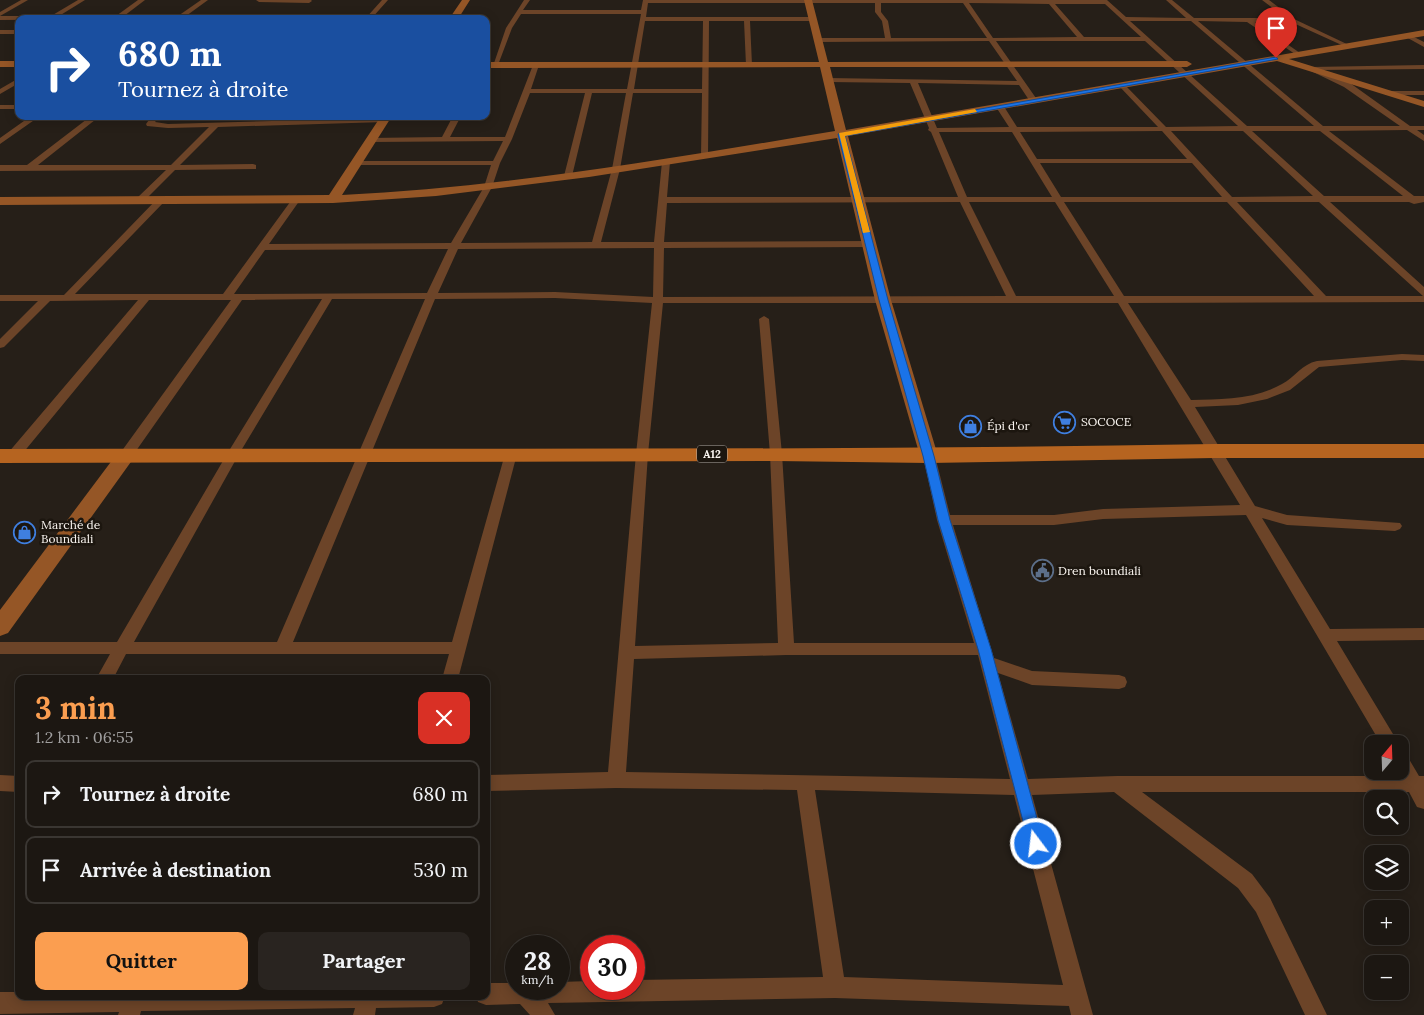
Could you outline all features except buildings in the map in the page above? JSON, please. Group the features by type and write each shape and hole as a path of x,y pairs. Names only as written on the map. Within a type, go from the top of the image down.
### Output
{"main road":[{"name":"A12","path":"7,456 233,454 776,454 929,456 1214,451 1424,451"}],"street":[{"path":"0,16 25,0"},
{"path":"56,15 82,0"},
{"path":"121,15 142,0"},
{"path":"183,15 205,0"},
{"path":"259,0 310,0"},
{"path":"303,6 310,0"},
{"path":"372,15 385,0"},
{"path":"456,15 466,0"},
{"path":"527,0 509,28 491,65 1245,64"},
{"path":"1169,0 1321,128 1424,208"},
{"path":"1265,0 1292,20 1348,46"},
{"path":"596,245 616,169 646,1 1105,1 1424,292"},
{"path":"570,992 835,987 1079,1005 986,656 944,520 929,456 883,300 808,1"},
{"path":"878,1 878,12 885,21 888,40"},
{"path":"964,1 1034,100"},
{"path":"1051,2 1083,40"},
{"path":"521,12 584,9 643,16 706,19 812,19"},
{"path":"294,15 297,12"},
{"path":"0,16 15,17"},
{"path":"705,156 706,19"},
{"path":"747,19 749,64"},
{"path":"1125,19 1292,20"},
{"path":"1249,20 1298,54"},
{"path":"0,32 15,32"},
{"path":"0,201 333,199 387,197 488,187 666,162 842,134 1424,33"},
{"path":"1408,36 1424,45"},
{"path":"818,40 1148,39"},
{"path":"1276,58 1424,104"},
{"path":"0,64 15,64"},
{"path":"282,648 431,296 454,247 488,187 536,65"},
{"path":"1308,68 1424,67"},
{"path":"1308,68 1347,85 1424,139"},
{"path":"828,80 1021,82"},
{"path":"914,81 932,130 963,199 1013,300"},
{"path":"2,90 15,82"},
{"path":"1124,85 1192,161 1322,299"},
{"path":"527,91 706,91"},
{"path":"568,176 589,91"},
{"path":"1388,93 1424,93"},
{"path":"1000,106 1188,404 1214,451 1252,510 1385,735"},
{"path":"0,107 15,107"},
{"path":"0,142 30,120"},
{"path":"30,168 91,120"},
{"path":"153,120 150,124 168,126 202,125 214,120"},
{"path":"140,200 174,167 214,120"},
{"path":"333,199 385,120"},
{"path":"444,140 455,120"},
{"path":"932,130 1424,128"},
{"path":"372,140 508,139"},
{"path":"1034,161 1192,161"},
{"path":"616,780 628,653 642,454 658,300 659,244 666,162"},
{"path":"357,163 496,163"},
{"path":"0,168 253,167"},
{"path":"664,200 1424,199"},
{"path":"66,298 161,200"},
{"path":"227,296 296,200"},
{"path":"263,247 869,244"},
{"path":"0,298 555,295 658,300 1424,299"},
{"path":"0,627 239,296"},
{"path":"106,675 233,454 329,296"},
{"path":"7,456 146,297"},
{"path":"0,345 47,298"},
{"path":"764,319 776,454 786,649"},
{"path":"1188,404 1248,401 1263,397 1288,386 1308,368 1317,364 1402,357 1424,358"},
{"path":"451,675 511,454"},
{"path":"944,520 1054,520 1103,514 1252,510 1287,520 1395,526"},
{"path":"1327,635 1424,634"},
{"path":"0,648 459,648"},
{"path":"628,653 786,649 986,656 1032,678 1119,682"},
{"path":"1409,771 1419,784 1424,801"},
{"path":"490,783 616,780 1022,787 1117,784 1419,784"},
{"path":"805,782 835,987"},
{"path":"0,784 15,784"},
{"path":"1117,784 1245,881 1263,905 1316,1015"},
{"path":"490,994 505,994"},
{"path":"0,1003 367,1003 396,1000"},
{"path":"531,1000 544,1015"}],"slow traffic":[{"path":"866,232 842,134 975,111"}],"place":[{"name":"SOCOCE","path":"1065,422"},
{"name":"Épi d'or","path":"971,426"},
{"name":"Marché de Boundiali","path":"25,532"},
{"name":"Dren boundiali","path":"1042,571"}],"route":[{"path":"1036,844 984,649 944,520 929,456 883,300 842,134 1276,58"}]}
